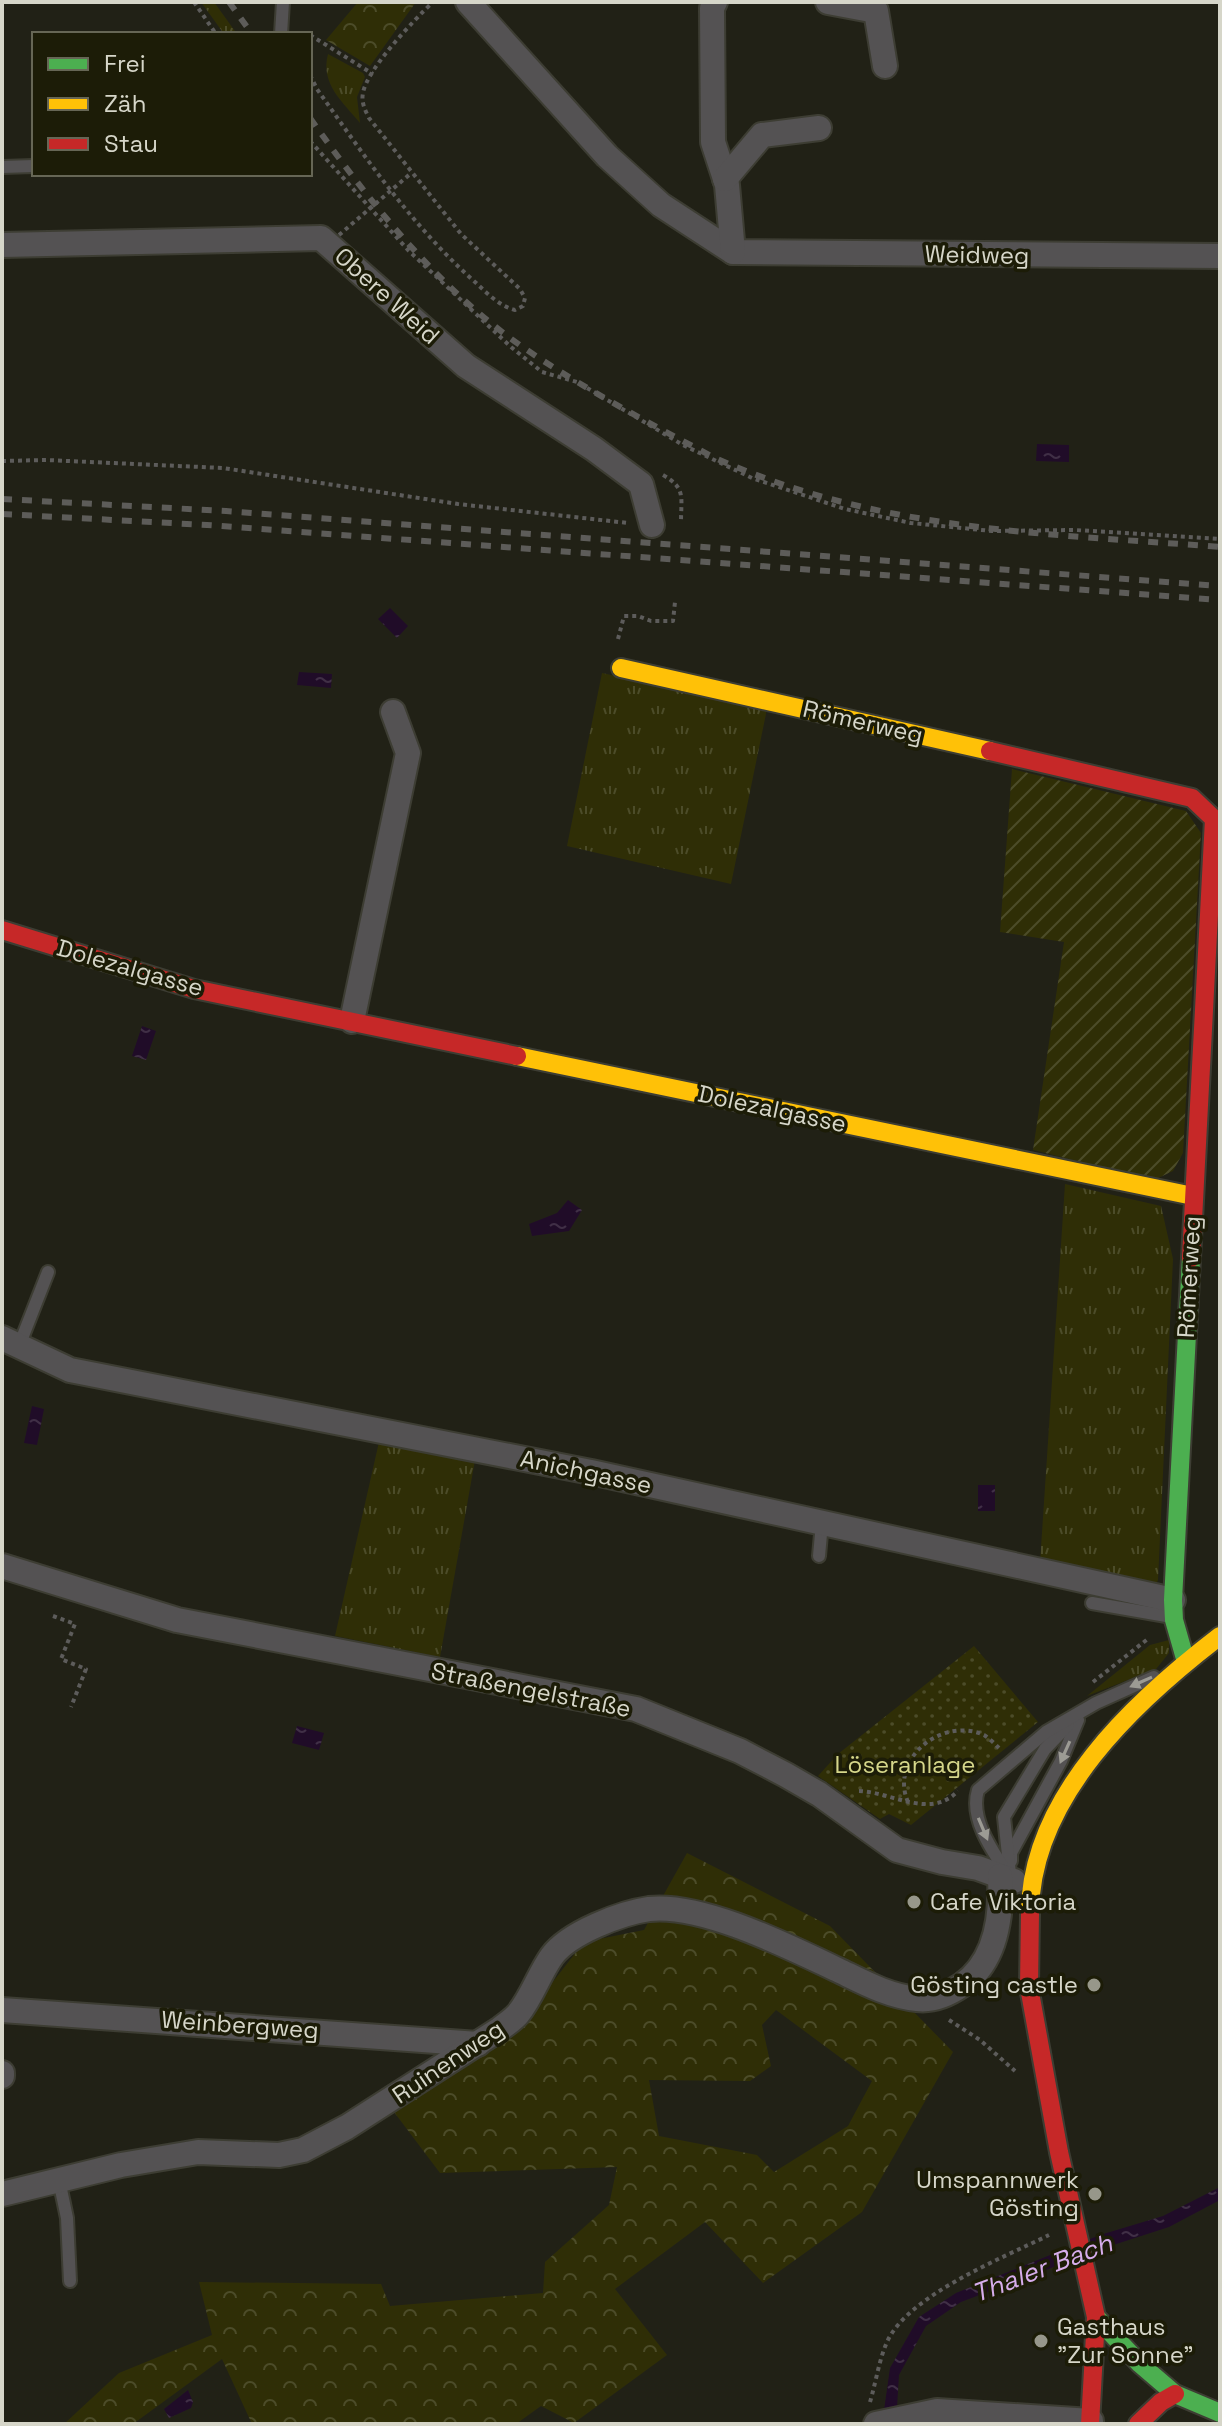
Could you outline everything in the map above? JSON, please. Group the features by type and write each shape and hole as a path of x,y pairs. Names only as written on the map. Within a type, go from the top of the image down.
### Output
{"street":[{"path":"468,2 607,156 661,205 733,252"},
{"path":"715,2 712,8 713,142 725,179 733,252"},
{"path":"828,2 876,11 885,66"},
{"path":"725,179 762,135 819,128"},
{"name":"Obere Weid","path":"2,245 321,238 466,366 594,449 641,484 652,525"},
{"name":"Weidweg","path":"733,252 1220,256"},
{"name":"Römerweg","path":"621,668 1192,798 1214,819 1216,891 1193,1196 1174,1609 1186,1662"},
{"path":"352,1021 408,753 393,712"},
{"name":"Dolezalgasse","path":"2,930 194,989 1193,1196"},
{"name":"Anichgasse","path":"11,1342 70,1370 811,1517 1174,1609"},
{"name":"Straßengelstraße","path":"2,1566 177,1620 636,1709 740,1751 786,1775 897,1850 978,1868 1014,1881"},
{"path":"921,2000 949,1995 975,1977 990,1953 1000,1910 1014,1881 1037,1855 1069,1787 1113,1733 1186,1662 1220,1636"},
{"path":"875,2419 906,2418 937,2411 1090,2422 1096,2317 1084,2267 1069,2232 1014,1881"},
{"name":"Ruinenweg","path":"2,2194 121,2165 198,2152 279,2155 303,2150 347,2127 478,2044 518,2014 554,1954 571,1940 620,1917 649,1909 686,1911 732,1925 778,1942 878,1989 921,2000"},
{"name":"Weinbergweg","path":"2,2010 478,2044"},
{"path":"1096,2317 1140,2364 1175,2394 1220,2413"},
{"path":"1138,2424 1161,2402 1175,2394"}],"lane":[{"path":"281,32 283,2"},
{"path":"2,167 32,166"},
{"path":"11,1342 48,1272"},
{"path":"811,1517 819,1556"},
{"path":"1092,1603 1174,1609"},
{"path":"1014,1881 978,1819 975,1803 978,1790 1034,1741 1091,1705 1186,1662"},
{"path":"1014,1881 1004,1817 1045,1749 1091,1705 1107,1701 1119,1710 1119,1720 1113,1733"},
{"path":"1014,1881 1011,1853 1061,1761 1074,1730 1091,1705"},
{"path":"59,2180 67,2218 70,2281"}],"path":[{"path":"194,2 215,32"},
{"path":"312,78 399,203 492,297 515,310 523,306 525,298 520,289 461,234 410,174 363,106 362,92 373,74 407,27 433,2"},
{"path":"312,36 373,74"},
{"path":"312,143 408,250 542,372 577,382 683,445 752,478 845,509 911,523 992,531 1075,530 1220,539"},
{"path":"339,235 410,174"},
{"path":"2,461 223,468 458,504 652,525"},
{"path":"621,668 615,664 615,649 624,616 673,621 675,602"},
{"path":"53,1616 75,1624 61,1659 86,1669 71,1707"},
{"path":"908,1802 902,1789 909,1764 923,1743 940,1734 963,1731 984,1735 1004,1753"},
{"path":"833,1805 850,1791 870,1791 908,1802 934,1805 951,1799 958,1791"},
{"path":"921,2000 980,2040 1015,2071"},
{"path":"875,2419 887,2341 906,2315 925,2299 1069,2232"}],"green space":[{"path":"201,2 214,2 236,32 223,32"},
{"path":"358,2 416,2 370,66 326,40"},
{"path":"328,54 365,77 357,97 360,123 330,83 326,65"},
{"path":"602,673 767,709 731,884 567,846"},
{"path":"1012,769 1186,811 1201,833 1183,1153 1173,1171 1154,1180 1033,1150 1064,942 1000,932"},
{"path":"1065,1184 1161,1206 1173,1259 1158,1580 1155,1586 1040,1563"},
{"path":"379,1442 475,1460 440,1657 335,1636"},
{"path":"1169,1640 1169,1653 1156,1669 1087,1696 1150,1645"},
{"name":"Löseranlage","path":"974,1646 1038,1722 911,1825 889,1814 880,1819 818,1776 838,1754"},
{"path":"687,1853 830,1926 953,2052 862,2212 763,2283 705,2222 615,2289 667,2355 574,2423 541,2406 516,2424 252,2424 222,2359 133,2424 64,2424 119,2373 212,2335 199,2282 381,2284 390,2306 543,2293 545,2262 609,2205 617,2167 440,2173 394,2112 519,2025 584,1942 644,1930","holes":["776,2010 872,2081 848,2126 774,2172 757,2155 659,2136 649,2080 750,2081 771,2066 762,2025"]}],"water":[{"path":"1037,444 1069,445 1069,462 1036,461"},
{"path":"390,608 408,626 397,638 378,619"},
{"path":"299,672 332,674 331,688 297,685"},
{"path":"142,1026 156,1031 146,1060 132,1056"},
{"path":"568,1200 582,1210 569,1231 532,1236 529,1224 557,1213"},
{"path":"32,1406 44,1409 37,1445 24,1443"},
{"path":"978,1485 995,1485 995,1511 978,1511"},
{"path":"297,1726 324,1733 319,1750 292,1743"},
{"name":"Thaler Bach","path":"1220,2187 1220,2200 1169,2227 961,2302 926,2326 899,2375 896,2424 882,2424 890,2368 919,2317 956,2293 1100,2235 1163,2216"},
{"path":"188,2390 193,2402 191,2408 169,2418 164,2409"}],"railway":[{"path":"229,2 251,32"},
{"path":"312,121 408,244 465,301 527,350 572,379 713,457 775,482 837,501 900,515 1026,532 1220,547"},
{"path":"2,499 226,511 1220,586"},
{"path":"2,514 207,525 1220,600"}],"traffic: fast":[{"path":"1186,1662 1174,1620 1173,1600 1191,1258"},
{"path":"1096,2317 1140,2364 1175,2394 1220,2413"}],"traffic: slow":[{"path":"621,668 990,751"},
{"path":"517,1056 1193,1196"},
{"path":"1030,1912 1035,1870 1048,1830 1068,1791 1123,1722 1155,1690 1220,1636"}],"traffic: jam":[{"path":"990,751 1192,798 1214,819 1191,1258"},
{"path":"2,930 194,989 517,1056"},
{"path":"1030,1912 1029,1987 1059,2152 1096,2317 1090,2424"},
{"path":"1138,2424 1161,2402 1175,2394"}],"place":[{"name":"Cafe Viktoria","path":"914,1902"},
{"name":"Gösting castle","path":"1094,1985"},
{"name":"Umspannwerk Gösting","path":"1095,2194"},
{"name":"Gasthaus \"Zur Sonne\"","path":"1041,2341"}]}
